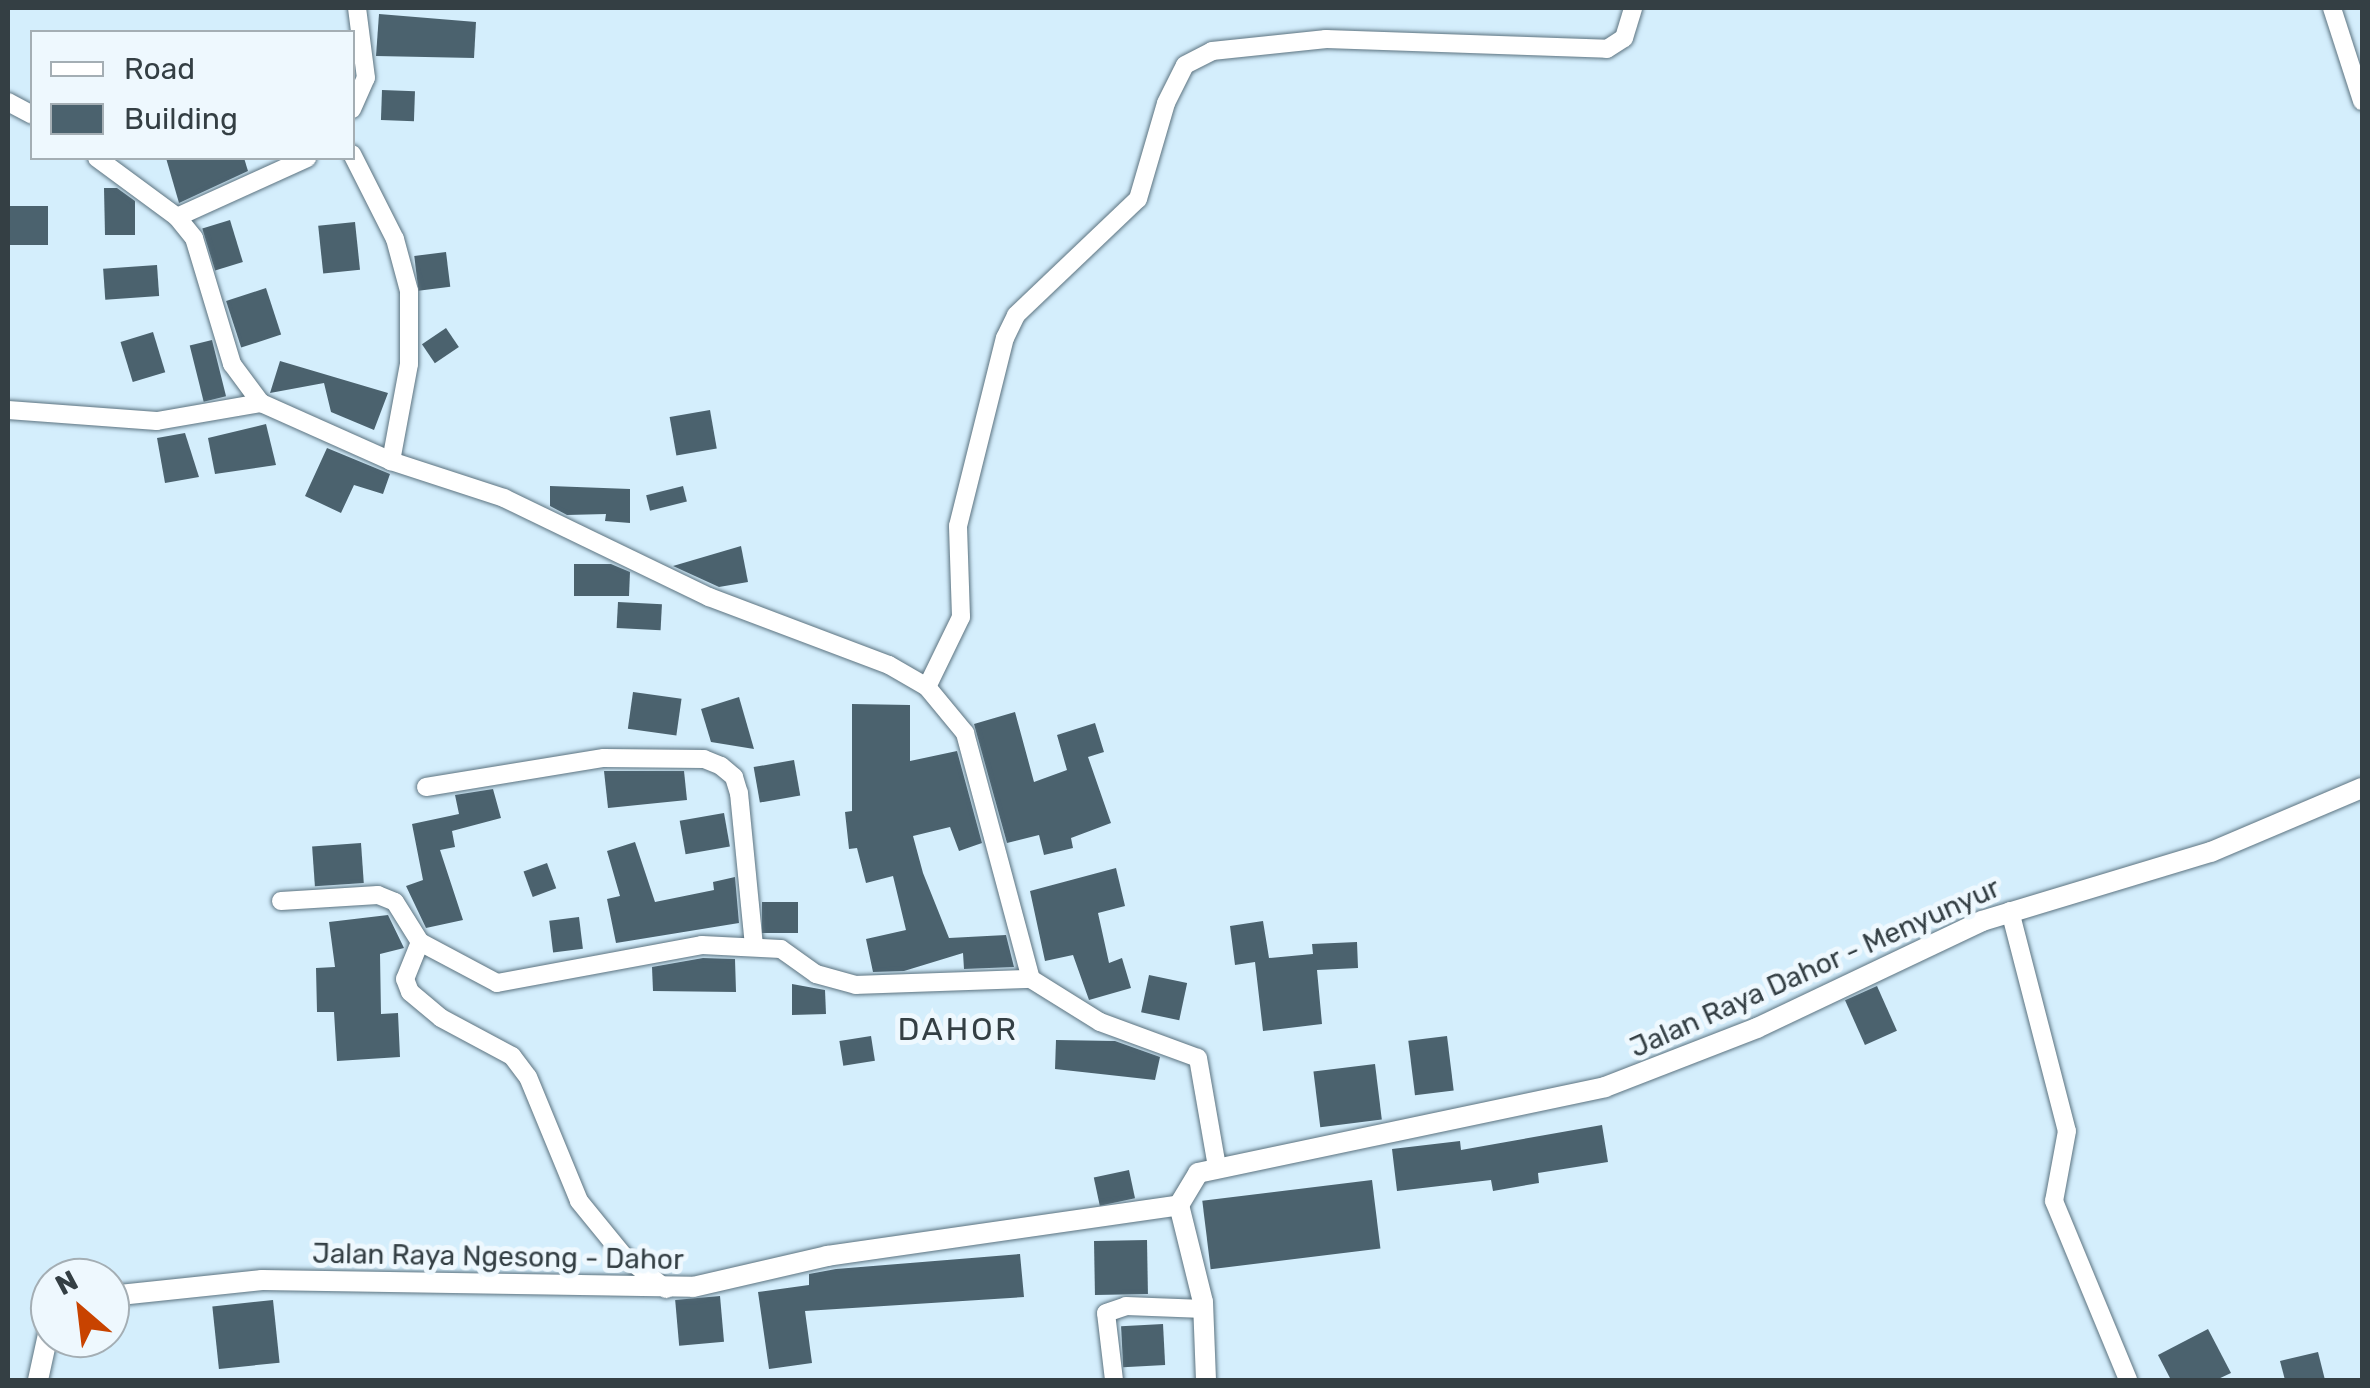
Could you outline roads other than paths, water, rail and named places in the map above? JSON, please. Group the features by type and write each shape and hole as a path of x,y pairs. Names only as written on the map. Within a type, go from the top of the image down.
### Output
{"street":[{"path":"355,102 366,78 357,8"},
{"path":"927,687 961,617 958,526 1004,338 1016,315 1138,198 1166,102 1185,65 1212,51 1326,39 1608,49 1624,38 1633,8"},
{"path":"2332,8 2362,100"},
{"path":"8,102 30,115"},
{"path":"100,160 177,217 194,238 232,364 260,404 392,461 517,503 709,597 889,665 927,687 964,733 1031,979"},
{"path":"177,217 303,160"},
{"path":"355,160 395,239 408,291 410,364 392,461"},
{"path":"8,410 171,421 260,404"},
{"path":"426,786 604,758 704,759 721,766 734,777 739,793 754,945"},
{"name":"Jalan Raya Dahor - Menyunyur","path":"1217,1167 1514,1111 1604,1087 1757,1028 2010,911 2211,852 2362,788"},
{"path":"281,900 378,895 396,902 420,942 497,983 702,945 754,945 791,952 816,974 856,986 1031,979 1100,1022 1198,1058 1217,1167 1188,1181 1179,1205 1204,1309 1206,1380"},
{"path":"2010,911 2067,1131 2054,1201 2128,1380"},
{"path":"420,942 404,979 410,992 441,1018 512,1056 528,1077 579,1201 623,1255 666,1288"},
{"name":"Jalan Raya Ngesong - Dahor","path":"130,1294 262,1280 666,1288 726,1282 827,1256 1179,1205"},
{"path":"1114,1380 1104,1322 1112,1308 1204,1309"}],"district":[{"name":"DAHOR","path":"958,1029"}]}
